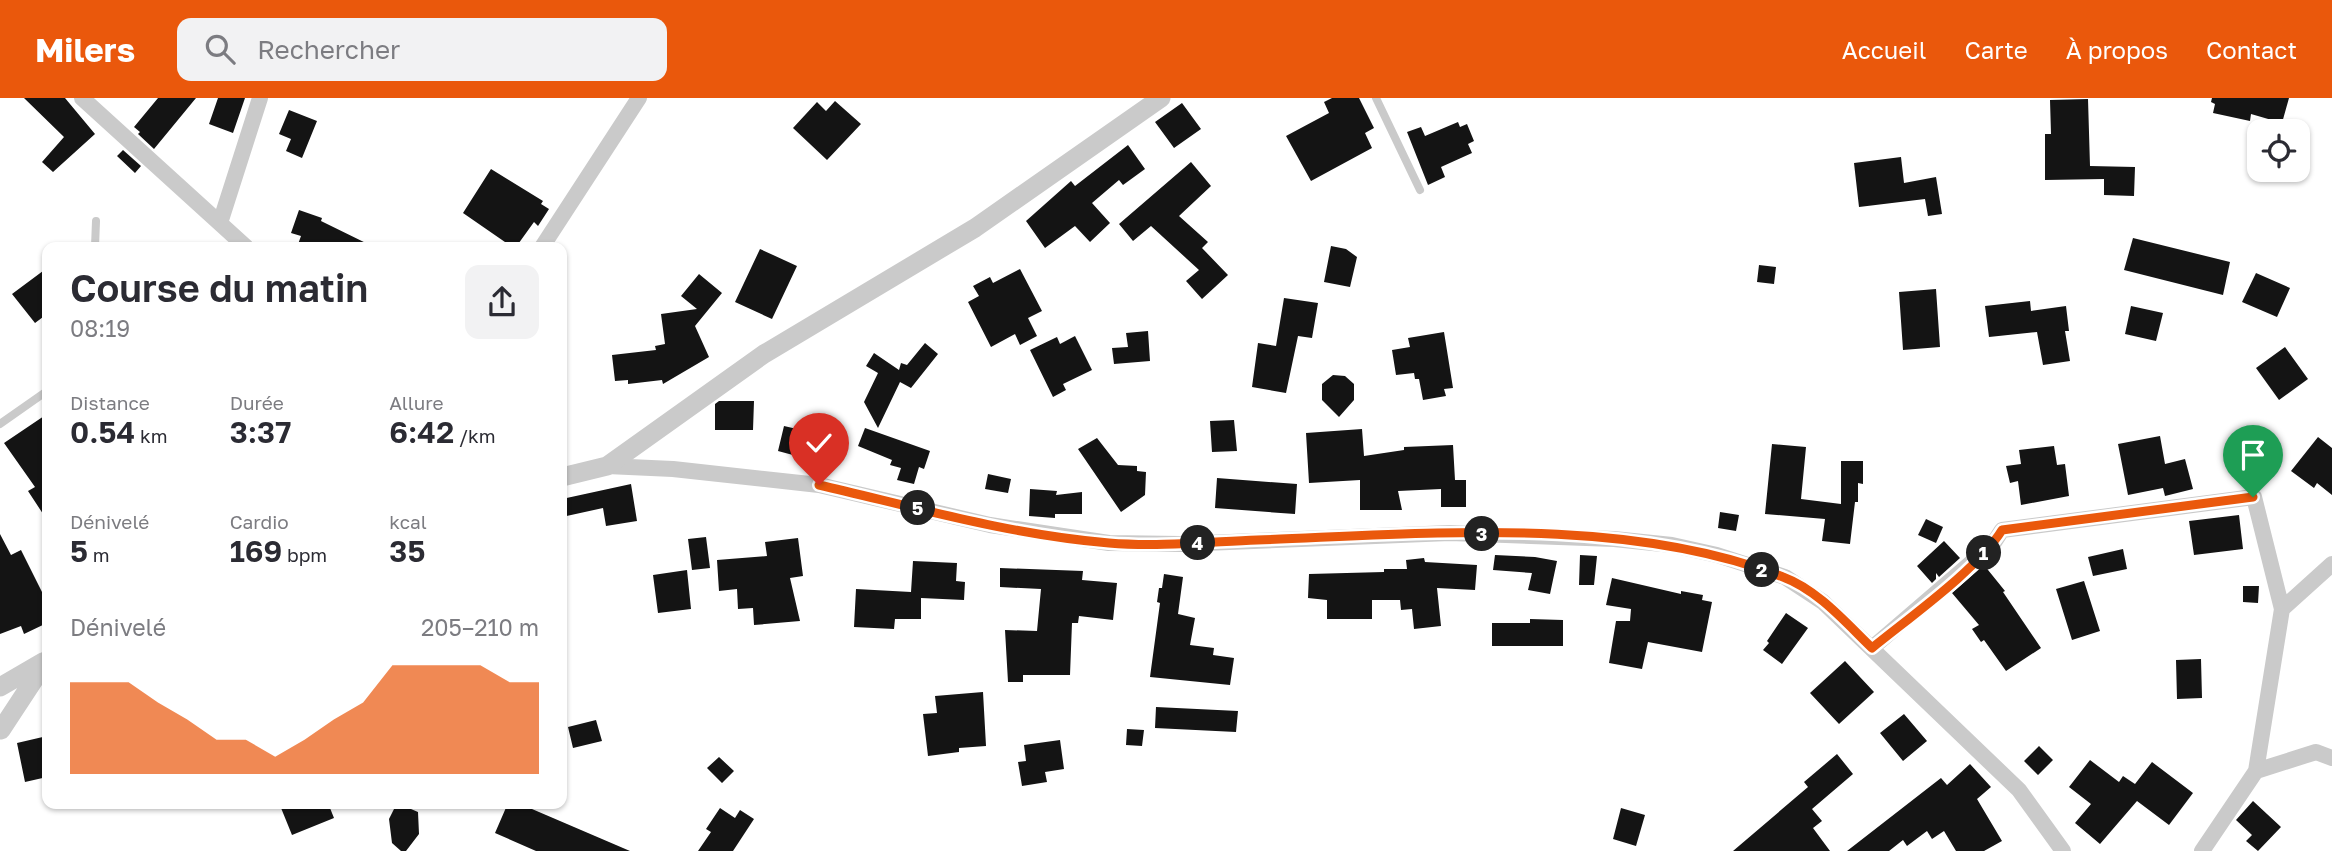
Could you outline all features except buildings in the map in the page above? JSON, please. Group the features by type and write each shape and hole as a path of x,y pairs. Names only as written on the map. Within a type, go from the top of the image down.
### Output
{"street":[{"path":"82,98 241,242"},
{"path":"220,223 260,98"},
{"path":"545,242 639,98"},
{"path":"607,466 764,354 975,228 1161,98"},
{"path":"567,476 607,466 673,468 819,485 990,525 1109,543 1181,544 1450,533 1541,535 1672,545 1717,555 1785,577 1824,602 2019,790 2063,851"},
{"path":"1872,648 1984,553 2002,530 2253,497 2282,609 2256,771 2202,851"},
{"path":"2282,609 2332,564"},
{"path":"0,687 42,663"},
{"path":"0,730 42,667"},
{"path":"2256,771 2316,752 2332,758"}],"lane":[{"path":"1376,98 1420,190"},
{"path":"95,242 96,221"},
{"path":"0,424 42,395"}],"route":[{"path":"819,485 990,525 1109,543 1181,544 1450,533 1541,535 1672,545 1717,555 1785,577 1824,602 1872,648 1975,561 1993,544 2002,530 2253,497"}]}
